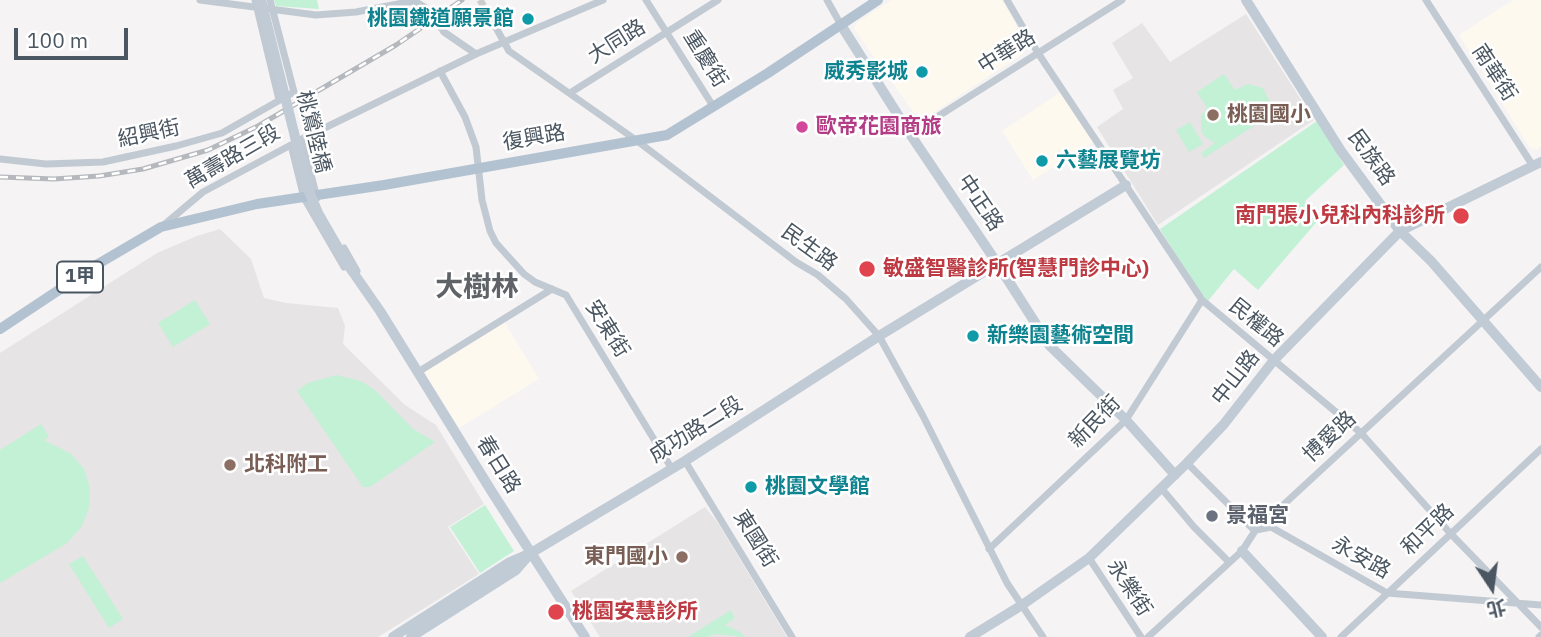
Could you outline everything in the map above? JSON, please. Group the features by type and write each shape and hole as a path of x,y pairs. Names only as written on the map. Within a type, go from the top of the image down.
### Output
{"main road":[{"name":"復興路","path":"161,227 257,204 667,135 878,0"},
{"name":"萬壽路三段","path":"0,329 98,264 161,227"}],"street":[{"path":"200,0 258,3 273,9 330,14 408,2 416,2 428,9"},
{"path":"262,24 276,22 270,0"},
{"path":"443,32 477,53 603,0"},
{"path":"646,0 667,31"},
{"name":"大同路","path":"570,93 718,0"},
{"name":"中正路","path":"827,0 910,134 1050,346 1126,420 1175,475"},
{"name":"民權路","path":"1007,0 1038,53 1202,300 1361,433 1450,533 1541,627"},
{"name":"中華路","path":"910,134 1122,0"},
{"name":"民族路","path":"1246,0 1341,151 1401,231 1431,261 1541,387"},
{"name":"南華街","path":"1426,0 1537,164"},
{"path":"258,3 279,100"},
{"name":"桃鶯陸橋","path":"258,3 308,189 318,213 348,265"},
{"path":"491,17 503,42"},
{"name":"紹興街","path":"0,159 67,163 124,158 222,133 294,92 276,22"},
{"name":"重慶街","path":"667,31 713,106"},
{"name":"民生路","path":"503,42 509,51 636,140 796,262 818,275 846,299 879,336 923,416 1007,583 1043,637"},
{"name":"萬壽路三段","path":"161,227 203,192 302,139 477,53"},
{"name":"安東街","path":"440,71 465,117 476,147 482,200 496,243 524,274 566,296 672,469"},
{"name":"春日路","path":"302,139 310,197 585,637"},
{"name":"春日路","path":"291,145 310,197 343,266 380,311"},
{"name":"中山路","path":"971,637 1089,558 1187,463 1224,424 1274,360 1401,231 1537,164"},
{"name":"成功路二段","path":"393,637 510,562 531,553 685,461 879,336 1126,185"},
{"name":"春日路","path":"348,265 380,311"},
{"name":"博愛路","path":"1148,637 1242,551 1255,531 1541,267"},
{"path":"418,372 552,289"},
{"name":"新民街","path":"989,549 1126,420 1202,300"},
{"name":"和平路","path":"1341,637 1541,449"},
{"name":"東國街","path":"685,461 792,637"},
{"path":"1187,463 1255,531"},
{"path":"1162,489 1194,527 1229,562"},
{"name":"永安路","path":"1255,531 1271,527 1387,593 1541,605"},
{"path":"1242,551 1322,637"},
{"name":"成功路二段","path":"411,637 516,570 531,553"},
{"name":"永樂街","path":"1089,558 1140,637"}],"shaded area":[{"path":"892,0 1002,0 1024,38 1023,54 928,116 914,113 854,29 856,23"},
{"path":"1513,0 1541,0 1541,147 1537,150 1530,148 1459,35"},
{"name":"桃園國小","path":"1246,14 1314,120 1158,225 1097,127 1123,109 1113,90 1133,78 1112,43 1142,23 1170,62"},
{"path":"1061,92 1093,142 1033,180 1002,131"},
{"name":"北科附工","path":"220,229 251,259 264,298 338,308 345,326 343,344 405,405 436,425 484,504 448,527 479,574 378,637 0,637 0,353 157,253"},
{"path":"504,321 539,379 459,428 423,370"},
{"name":"東門國小","path":"705,507 718,523 787,637 600,637 571,591"}],"green space":[{"path":"274,0 317,0 319,9 276,6"},
{"path":"1224,74 1235,90 1248,84 1263,88 1270,108 1274,106 1277,111 1204,158 1201,153 1215,143 1201,131 1201,116 1207,108 1197,92"},
{"path":"1317,121 1344,165 1305,201 1320,218 1258,290 1234,269 1208,301 1197,289 1160,229"},
{"path":"1190,122 1203,144 1189,152 1176,130"},
{"path":"195,300 210,324 173,347 158,323"},
{"path":"336,375 361,381 376,391 413,429 435,442 370,487 363,487 297,391 308,383"},
{"path":"41,424 49,437 44,440 71,454 84,469 90,488 89,508 82,526 67,543 0,583 0,450"},
{"path":"485,505 514,551 480,573 450,527"},
{"path":"83,556 123,619 109,628 69,564"},
{"path":"731,610 735,618 725,625 745,637 717,634 688,637"}],"tunnel":[{"path":"480,0 490,17"},
{"path":"428,9 444,32"}],"railway":[{"path":"0,177 54,179 99,176 143,169 208,150 258,126 396,45 462,0"}],"place":[{"name":"桃園鐵道願景館","path":"528,19"},
{"name":"威秀影城","path":"922,72"},
{"name":"桃園國小","path":"1213,115"},
{"name":"歐帝花園商旅","path":"802,127"},
{"name":"六藝展覽坊","path":"1042,161"},
{"name":"南門張小兒科內科診所","path":"1461,216"},
{"name":"敏盛智醫診所(智慧門診中心)","path":"867,269"},
{"name":"新樂園藝術空間","path":"973,336"},
{"name":"北科附工","path":"230,465"},
{"name":"桃園文學館","path":"751,487"},
{"name":"景福宮","path":"1212,516"},
{"name":"東門國小","path":"682,557"},
{"name":"桃園安慧診所","path":"556,612"}],"district":[{"name":"大樹林","path":"477,288"}]}
